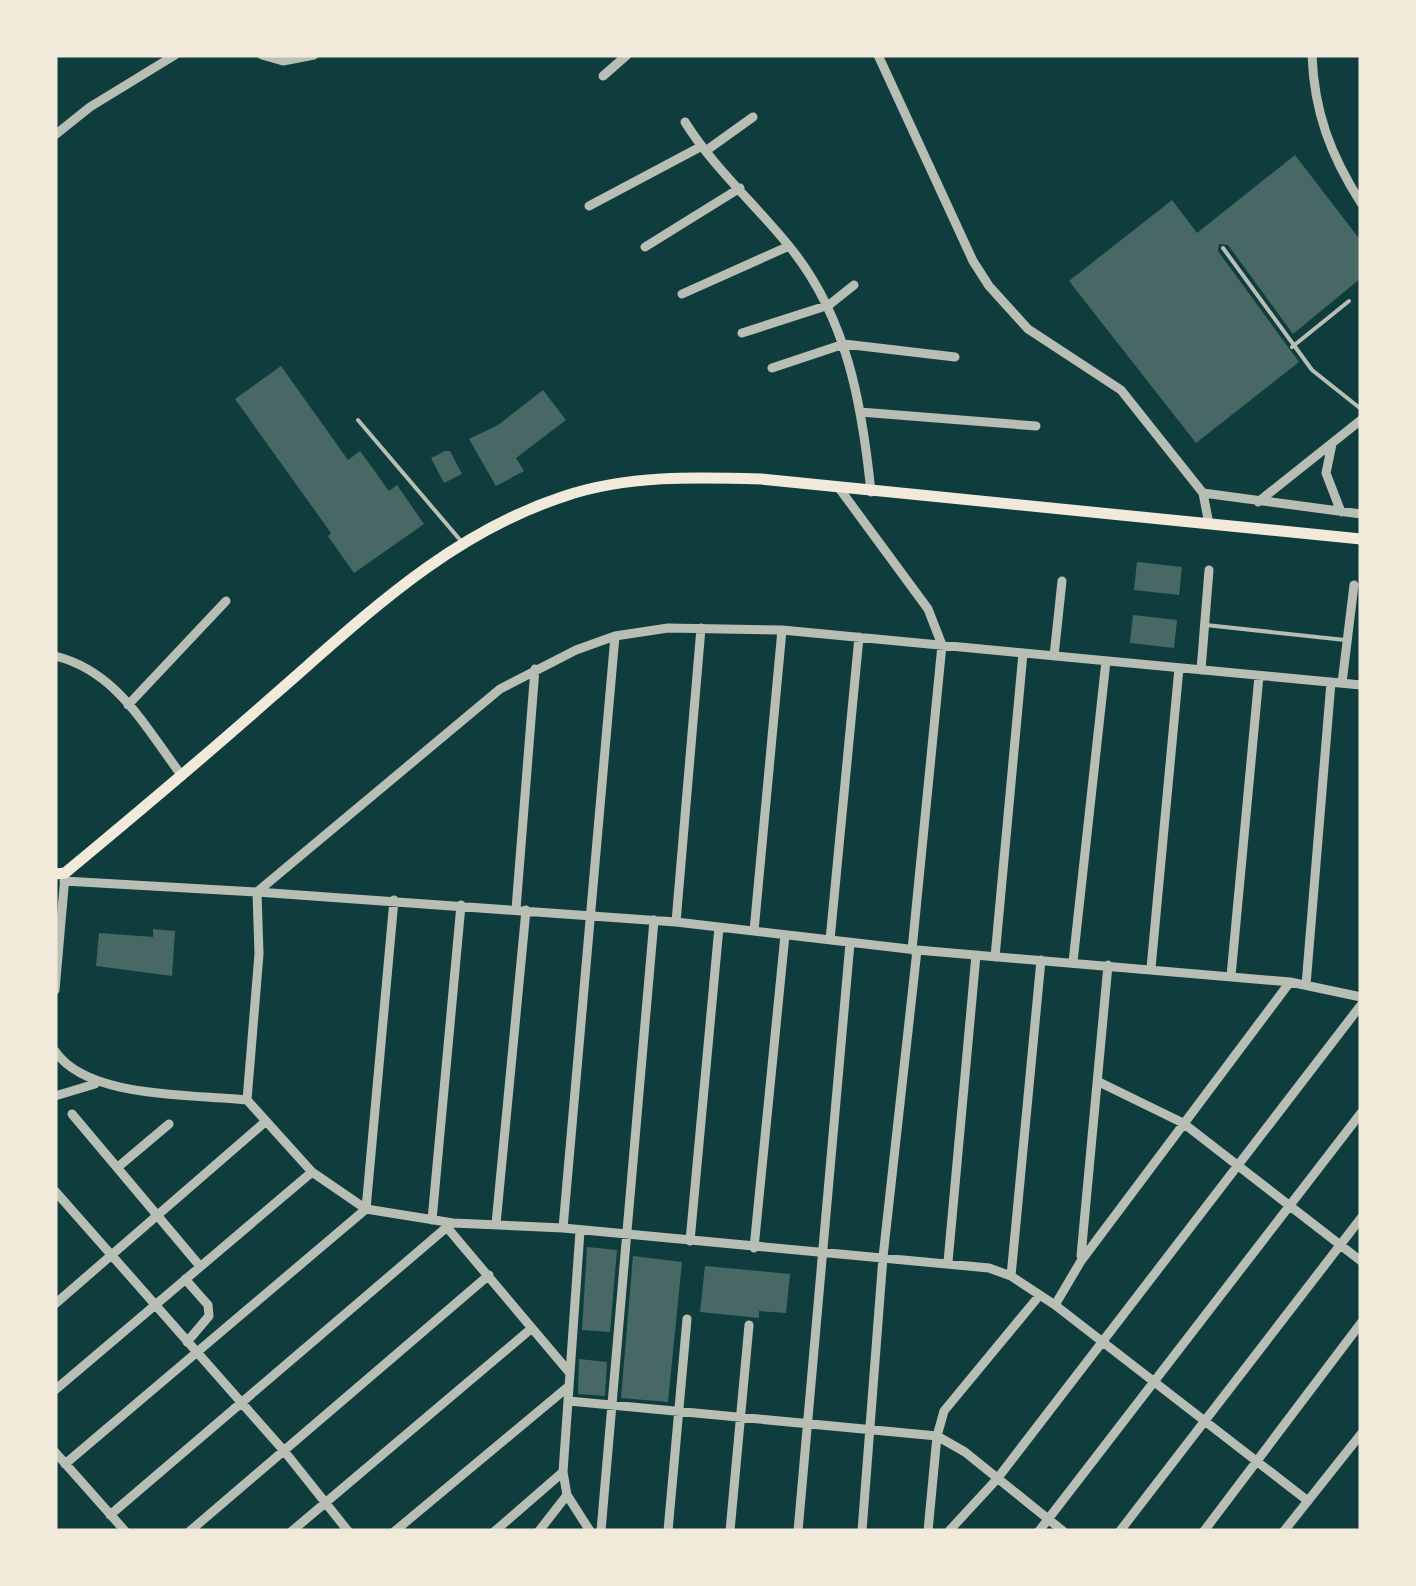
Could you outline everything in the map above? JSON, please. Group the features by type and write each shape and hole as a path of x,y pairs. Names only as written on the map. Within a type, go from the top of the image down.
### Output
{"main road":[{"path":"61,876 391,593 461,541 504,519 568,495 620,482 723,478 1361,539"}],"street":[{"path":"55,136 90,107 175,55"},
{"path":"262,55 282,61 314,55"},
{"path":"603,76 628,55"},
{"path":"878,55 892,93 989,286 1046,344 1121,390 1203,492 1208,524"},
{"path":"1312,55 1313,86 1325,136 1361,204"},
{"path":"590,206 704,148 753,117"},
{"path":"685,122 789,246 830,304 860,412 871,492"},
{"path":"645,247 740,188"},
{"path":"682,294 789,246"},
{"path":"742,334 830,304 854,285"},
{"path":"772,368 844,344 955,357"},
{"path":"860,412 1036,426"},
{"path":"1258,502 1361,420"},
{"path":"1361,420 1361,436"},
{"path":"1332,443 1326,473 1341,512"},
{"path":"840,488 928,609 942,645 883,1257 862,1531"},
{"path":"1203,492 1361,514"},
{"path":"1201,670 1209,570"},
{"path":"1054,656 1062,581"},
{"path":"1306,985 1336,683 1347,640 1354,585"},
{"path":"128,705 226,601"},
{"path":"676,922 700,628"},
{"path":"258,892 458,722 535,670 615,636 700,628 782,630 1361,685"},
{"path":"754,931 782,630"},
{"path":"563,1228 615,636"},
{"path":"830,940 859,637"},
{"path":"995,957 1023,653"},
{"path":"55,656 96,671 128,705 182,776"},
{"path":"1074,962 1106,661"},
{"path":"1151,968 1180,668"},
{"path":"496,1224 535,670"},
{"path":"1231,976 1259,676"},
{"path":"55,990 61,876 676,922 914,950 1290,982 1361,997"},
{"path":"258,892 259,954 247,1100 312,1172 366,1209 440,1223 563,1228 754,1248 948,1262 1011,1276 1055,1305 1308,1500"},
{"path":"65,1464 366,1209 394,900"},
{"path":"110,1515 244,1405 440,1223 461,905"},
{"path":"601,1531 654,920"},
{"path":"690,1241 719,928"},
{"path":"754,1248 785,935"},
{"path":"798,1531 850,943"},
{"path":"948,1262 976,954"},
{"path":"1011,1276 1042,960"},
{"path":"1081,1260 1108,965"},
{"path":"1055,1305 1081,1260 1290,982"},
{"path":"949,1531 996,1479 1361,1005"},
{"path":"55,1051 73,1072 97,1083 247,1100"},
{"path":"1099,1082 1182,1123 1290,1203 1361,1262"},
{"path":"55,1096 97,1083"},
{"path":"1040,1531 1361,1113"},
{"path":"72,1114 199,1266"},
{"path":"55,1304 113,1258 265,1122"},
{"path":"118,1168 168,1124"},
{"path":"55,1390 312,1172"},
{"path":"55,1191 285,1452 348,1531"},
{"path":"55,1214 66,1204"},
{"path":"1120,1531 1361,1218"},
{"path":"440,1223 489,1275 569,1372"},
{"path":"580,1231 563,1472 567,1495 590,1531"},
{"path":"190,1531 489,1275"},
{"path":"185,1278 208,1305 209,1316 187,1342"},
{"path":"928,1531 937,1436 947,1406 1039,1296"},
{"path":"668,1531 687,1319"},
{"path":"1204,1531 1361,1324"},
{"path":"730,1531 749,1326"},
{"path":"292,1531 532,1328"},
{"path":"395,1531 569,1386"},
{"path":"569,1401 937,1436 966,1452 1064,1531"},
{"path":"1284,1531 1361,1434"},
{"path":"55,1452 124,1531"},
{"path":"495,1531 563,1472"},
{"path":"539,1531 567,1495"}],"lane":[{"path":"1223,248 1292,347 1312,370 1361,408"},
{"path":"1292,347 1349,301"},
{"path":"358,420 461,541"},
{"path":"1206,626 1347,640"}],"building":[{"path":"1295,155 1361,241 1361,278 1293,334 1228,245 1219,244 1218,251 1299,362 1196,443 1069,281 1172,200 1197,233"},
{"path":"281,366 348,460 360,451 389,491 397,485 424,524 354,573 328,536 331,533 235,399"},
{"path":"543,390 566,420 516,458 524,471 496,486 469,439 498,425"},
{"path":"450,451 462,474 444,483 431,458"},
{"path":"1137,562 1182,567 1179,595 1134,590"},
{"path":"1133,615 1177,620 1174,648 1130,643"},
{"path":"153,929 175,931 172,976 96,966 99,933 153,937"},
{"path":"587,1247 617,1250 610,1332 582,1330"},
{"path":"633,1256 682,1262 668,1402 621,1398"},
{"path":"705,1266 790,1274 786,1313 759,1311 759,1318 700,1312"},
{"path":"579,1359 607,1362 605,1396 578,1394"}]}
